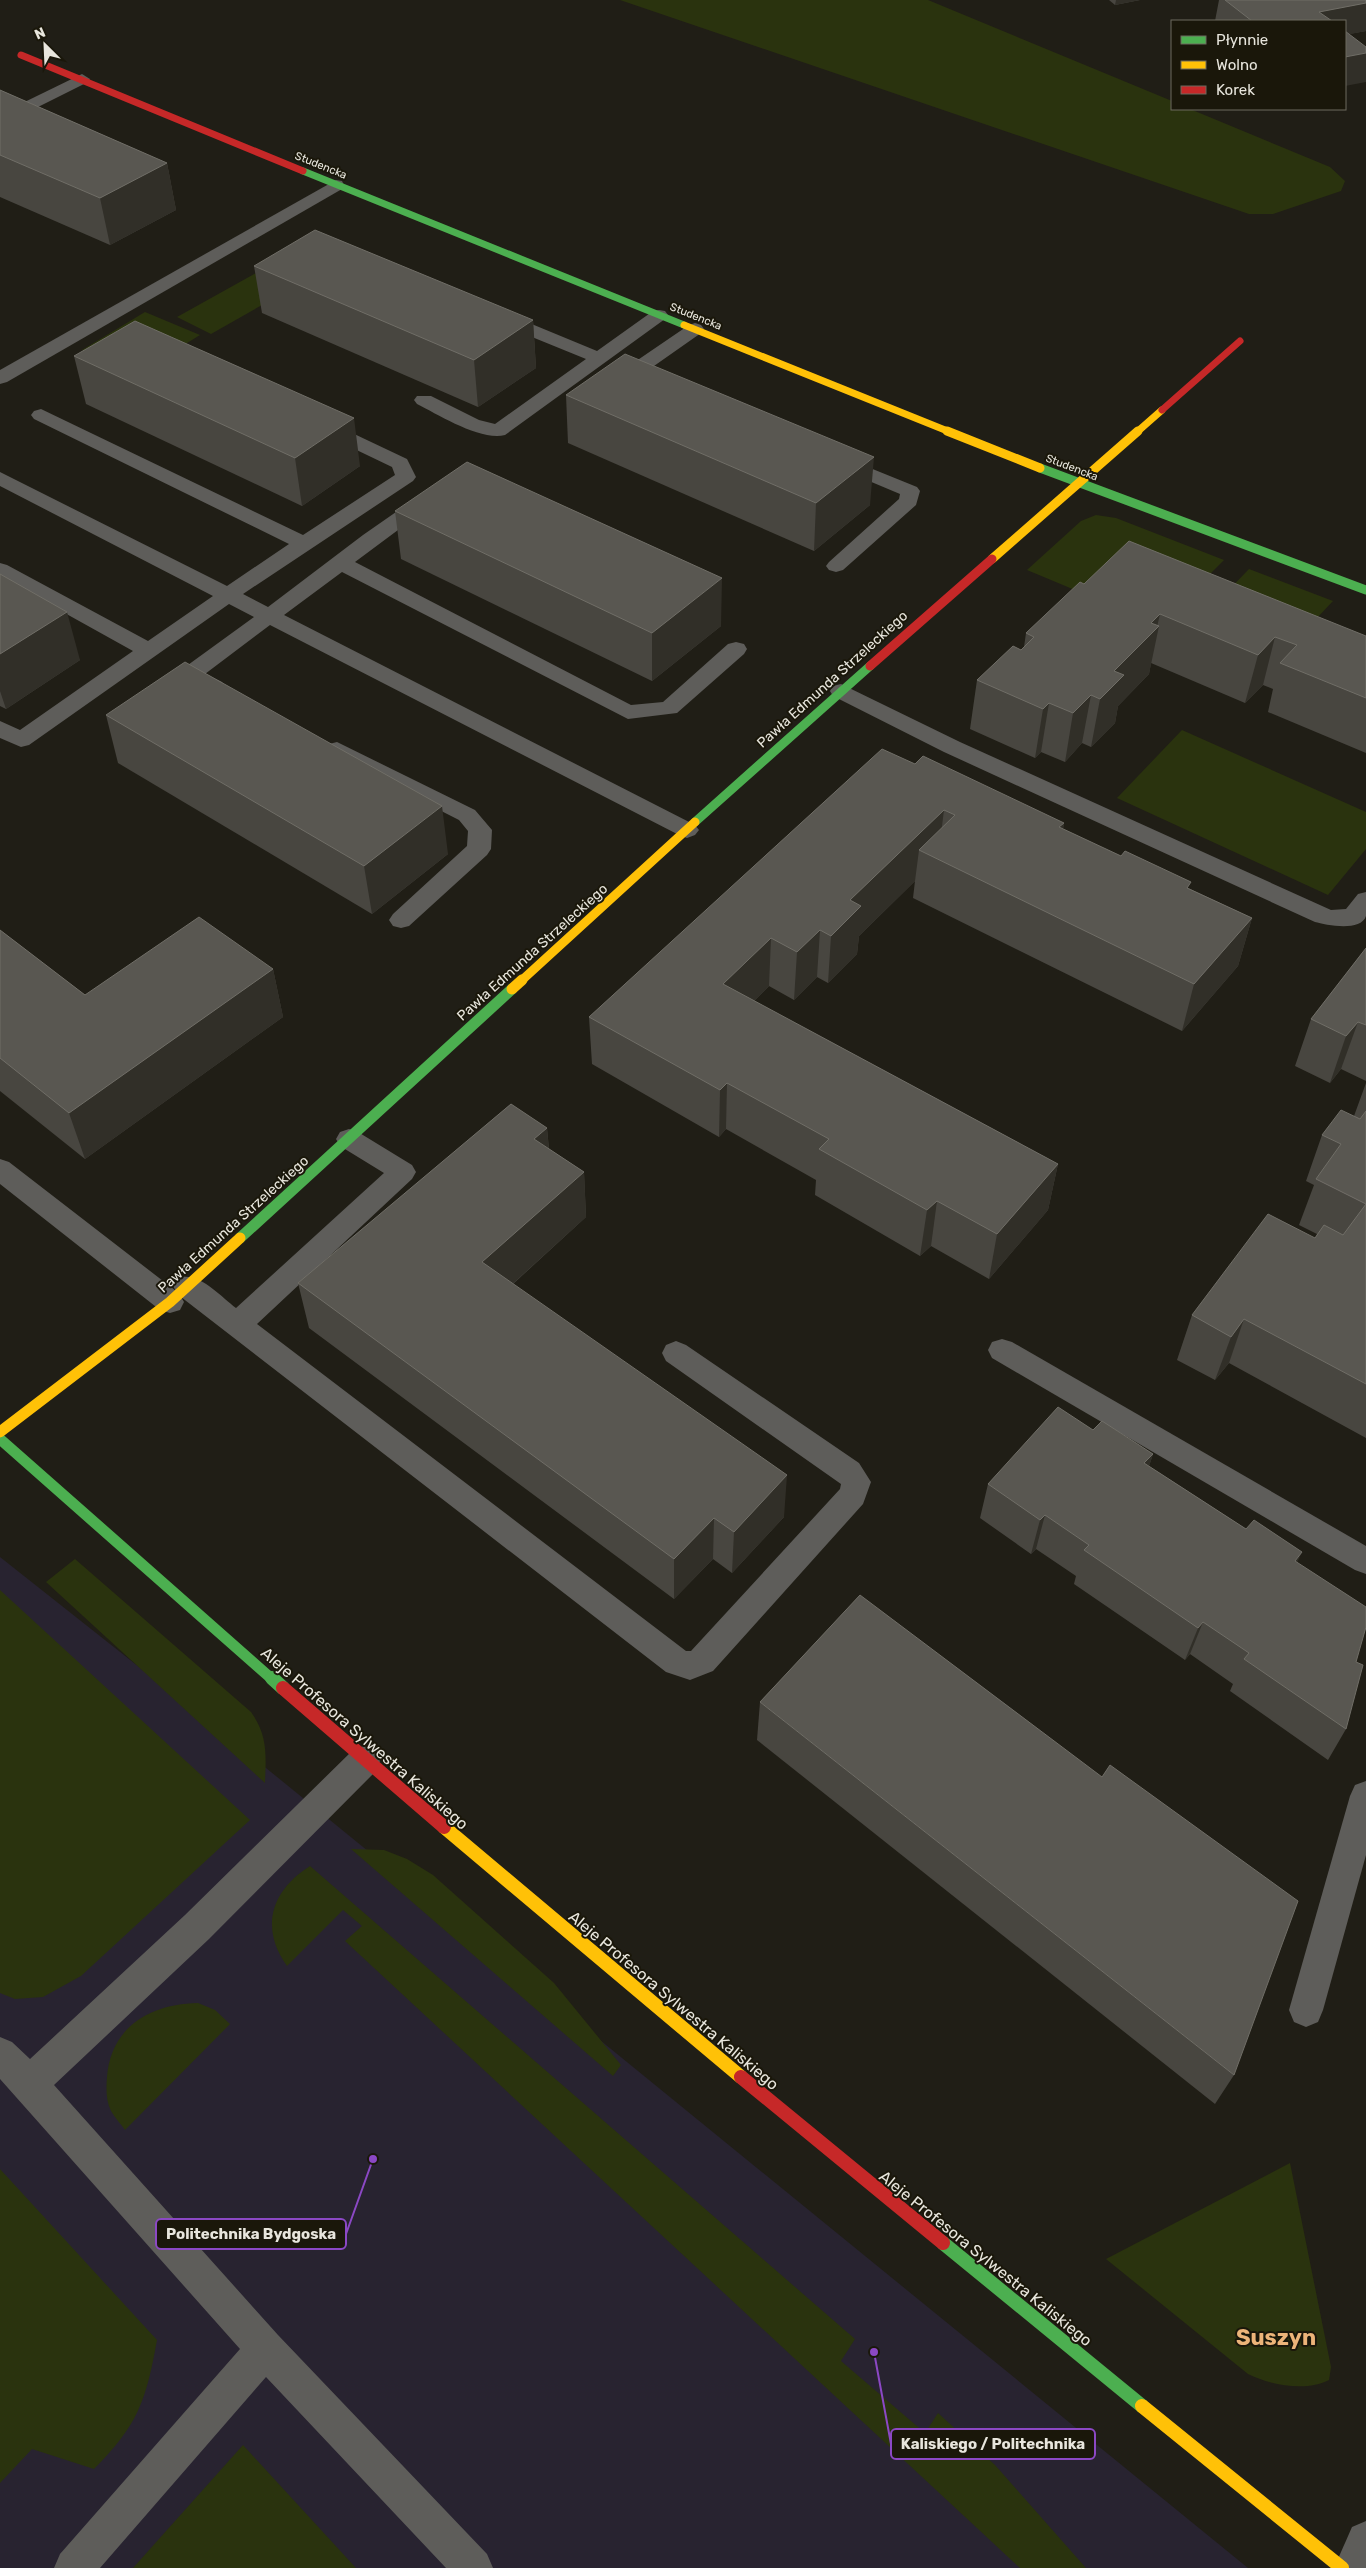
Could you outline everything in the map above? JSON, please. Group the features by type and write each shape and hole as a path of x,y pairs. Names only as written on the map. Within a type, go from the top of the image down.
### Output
{"street":[{"name":"Studencka","path":"21,55 336,185 1077,483 1366,590"},
{"path":"2,119 82,79"},
{"path":"0,378 336,185"},
{"path":"480,310 599,358"},
{"path":"424,400 472,424 498,431 659,315"},
{"path":"666,389 630,374 695,329"},
{"name":"Pawła Edmunda Strzeleckiego","path":"0,1432 178,1294 841,691 1240,341"},
{"path":"41,415 303,544"},
{"path":"0,728 21,740 228,595 406,477 400,463 303,417"},
{"path":"819,453 910,491 909,502 836,566"},
{"path":"0,478 688,830"},
{"path":"234,697 190,675 268,616 342,564 370,539 440,493"},
{"path":"342,564 628,712 669,708 736,649"},
{"path":"0,569 149,651"},
{"path":"841,691 952,747 1323,916 1334,919 1353,916 1366,900"},
{"path":"322,741 467,815 480,830 479,849 401,920"},
{"path":"237,1325 403,1172 349,1139"},
{"path":"0,1168 178,1294 237,1325 677,1662 690,1666 702,1661 854,1494 856,1482 849,1472 676,1353"},
{"path":"1002,1350 1366,1561"},
{"name":"Aleje Profesora Sylwestra Kaliskiego","path":"0,1439 364,1761 971,2268 1342,2568"},
{"path":"29,2084 204,1920 364,1761"},
{"path":"1306,2010 1366,1796"},
{"path":"0,2054 265,2348 473,2568"},
{"path":"74,2568 225,2398 265,2348"},
{"path":"1354,2568 1366,2541"}],"shaded area":[{"path":"0,1557 244,1750 1248,2568 0,2568"}],"green space":[{"path":"620,0 928,0 1171,101 1171,110 1192,110 1330,167 1345,181 1341,191 1273,214 1249,214"},
{"path":"265,268 299,284 211,334 177,317"},
{"path":"145,312 200,335 137,374 82,350"},
{"path":"1096,515 1116,518 1224,560 1173,611 1106,603 1027,570 1081,521"},
{"path":"1249,569 1333,601 1281,656 1198,622"},
{"path":"1182,730 1366,812 1366,849 1328,895 1117,798"},
{"path":"75,1559 251,1712 261,1729 265,1746 265,1783 46,1582"},
{"path":"0,1590 250,1820 81,1976 43,1997 15,1999 0,1993"},
{"path":"351,1849 384,1850 407,1859 433,1875 554,1983 621,2065 613,2076"},
{"path":"310,1866 855,2339 841,2361 925,2433 938,2413 995,2465 1086,2568 1020,2568 345,1941 362,1926 343,1910 287,1966 278,1951 273,1937 274,1910 286,1886"},
{"path":"198,2003 215,2010 230,2024 125,2130 111,2111 107,2095 110,2059 116,2044 125,2031 136,2021 150,2013 181,2004"},
{"path":"1290,2163 1331,2367 1329,2380 1310,2386 1277,2384 1248,2374 1106,2259"},
{"path":"0,2169 157,2340 149,2380 138,2411 121,2439 94,2469 32,2449 0,2483"},
{"path":"243,2445 356,2568 133,2568"}],"building":[{"path":"1225,0 1366,0 1366,3 1319,12 1331,20 1251,20"},
{"path":"1346,32 1366,47 1366,53 1346,57"},
{"path":"0,90 167,163 100,198 0,155"},
{"path":"315,230 533,320 474,360 254,266"},
{"path":"135,321 354,418 295,458 74,356"},
{"path":"625,354 874,457 816,503 566,395"},
{"path":"467,462 722,578 652,633 395,511"},
{"path":"1129,541 1366,636 1366,698 1280,663 1297,645 1275,637 1258,655 1160,614 1151,623 1159,626 1114,671 1124,675 1100,699 1091,695 1073,713 1049,703 1043,709 977,680 1013,646 1021,650 1034,637 1026,633 1080,582 1084,584"},
{"path":"0,574 67,612 0,654"},
{"path":"185,662 442,806 364,866 106,715"},
{"path":"882,749 915,764 923,756 1064,823 1059,827 1121,856 1125,851 1191,882 1187,888 1252,918 1194,984 919,850 955,815 944,810 850,900 861,906 831,936 820,930 797,952 771,938 723,984 1058,1164 997,1234 937,1201 927,1210 819,1149 829,1139 727,1083 720,1090 589,1017"},
{"path":"199,917 273,969 69,1113 0,1058 0,930 85,995"},
{"path":"1366,948 1366,1025 1358,1022 1346,1036 1311,1019"},
{"path":"511,1104 547,1128 534,1139 584,1172 482,1262 787,1475 734,1532 714,1518 674,1559 298,1283"},
{"path":"1341,1110 1360,1119 1366,1111 1366,1204 1316,1179 1341,1144 1322,1135"},
{"path":"1366,1204 1366,1384 1244,1319 1231,1337 1192,1315 1268,1214 1315,1238 1324,1225 1343,1235"},
{"path":"1058,1407 1093,1430 1102,1421 1153,1454 1144,1463 1246,1529 1254,1520 1302,1552 1295,1561 1366,1607 1366,1627 1356,1662 1363,1665 1346,1729 1244,1659 1249,1653 1203,1622 1198,1628 1084,1550 1089,1545 1045,1515 1040,1520 988,1484"},
{"path":"860,1595 1102,1777 1110,1765 1298,1901 1234,2075 760,1702"}],"traffic: fast":[{"path":"303,171 684,325"},
{"path":"1040,468 1366,590"},
{"path":"695,822 870,666"},
{"path":"240,1238 512,989"},
{"path":"0,1439 283,1688"},
{"path":"943,2243 1142,2406"}],"traffic: slow":[{"path":"684,325 1040,468"},
{"path":"992,559 1162,410"},
{"path":"512,989 695,822"},
{"path":"0,1432 170,1302 240,1238"},
{"path":"444,1827 741,2077"},
{"path":"1142,2406 1342,2568"}],"traffic: jam":[{"path":"21,55 303,171"},
{"path":"1162,410 1240,341"},
{"path":"870,666 992,559"},
{"path":"283,1688 444,1827"},
{"path":"741,2077 943,2243"}],"place":[{"name":"Politechnika Bydgoska","path":"373,2159"},
{"name":"Kaliskiego / Politechnika","path":"874,2352"}],"district":[{"name":"Suszyn","path":"1276,2337"}]}
